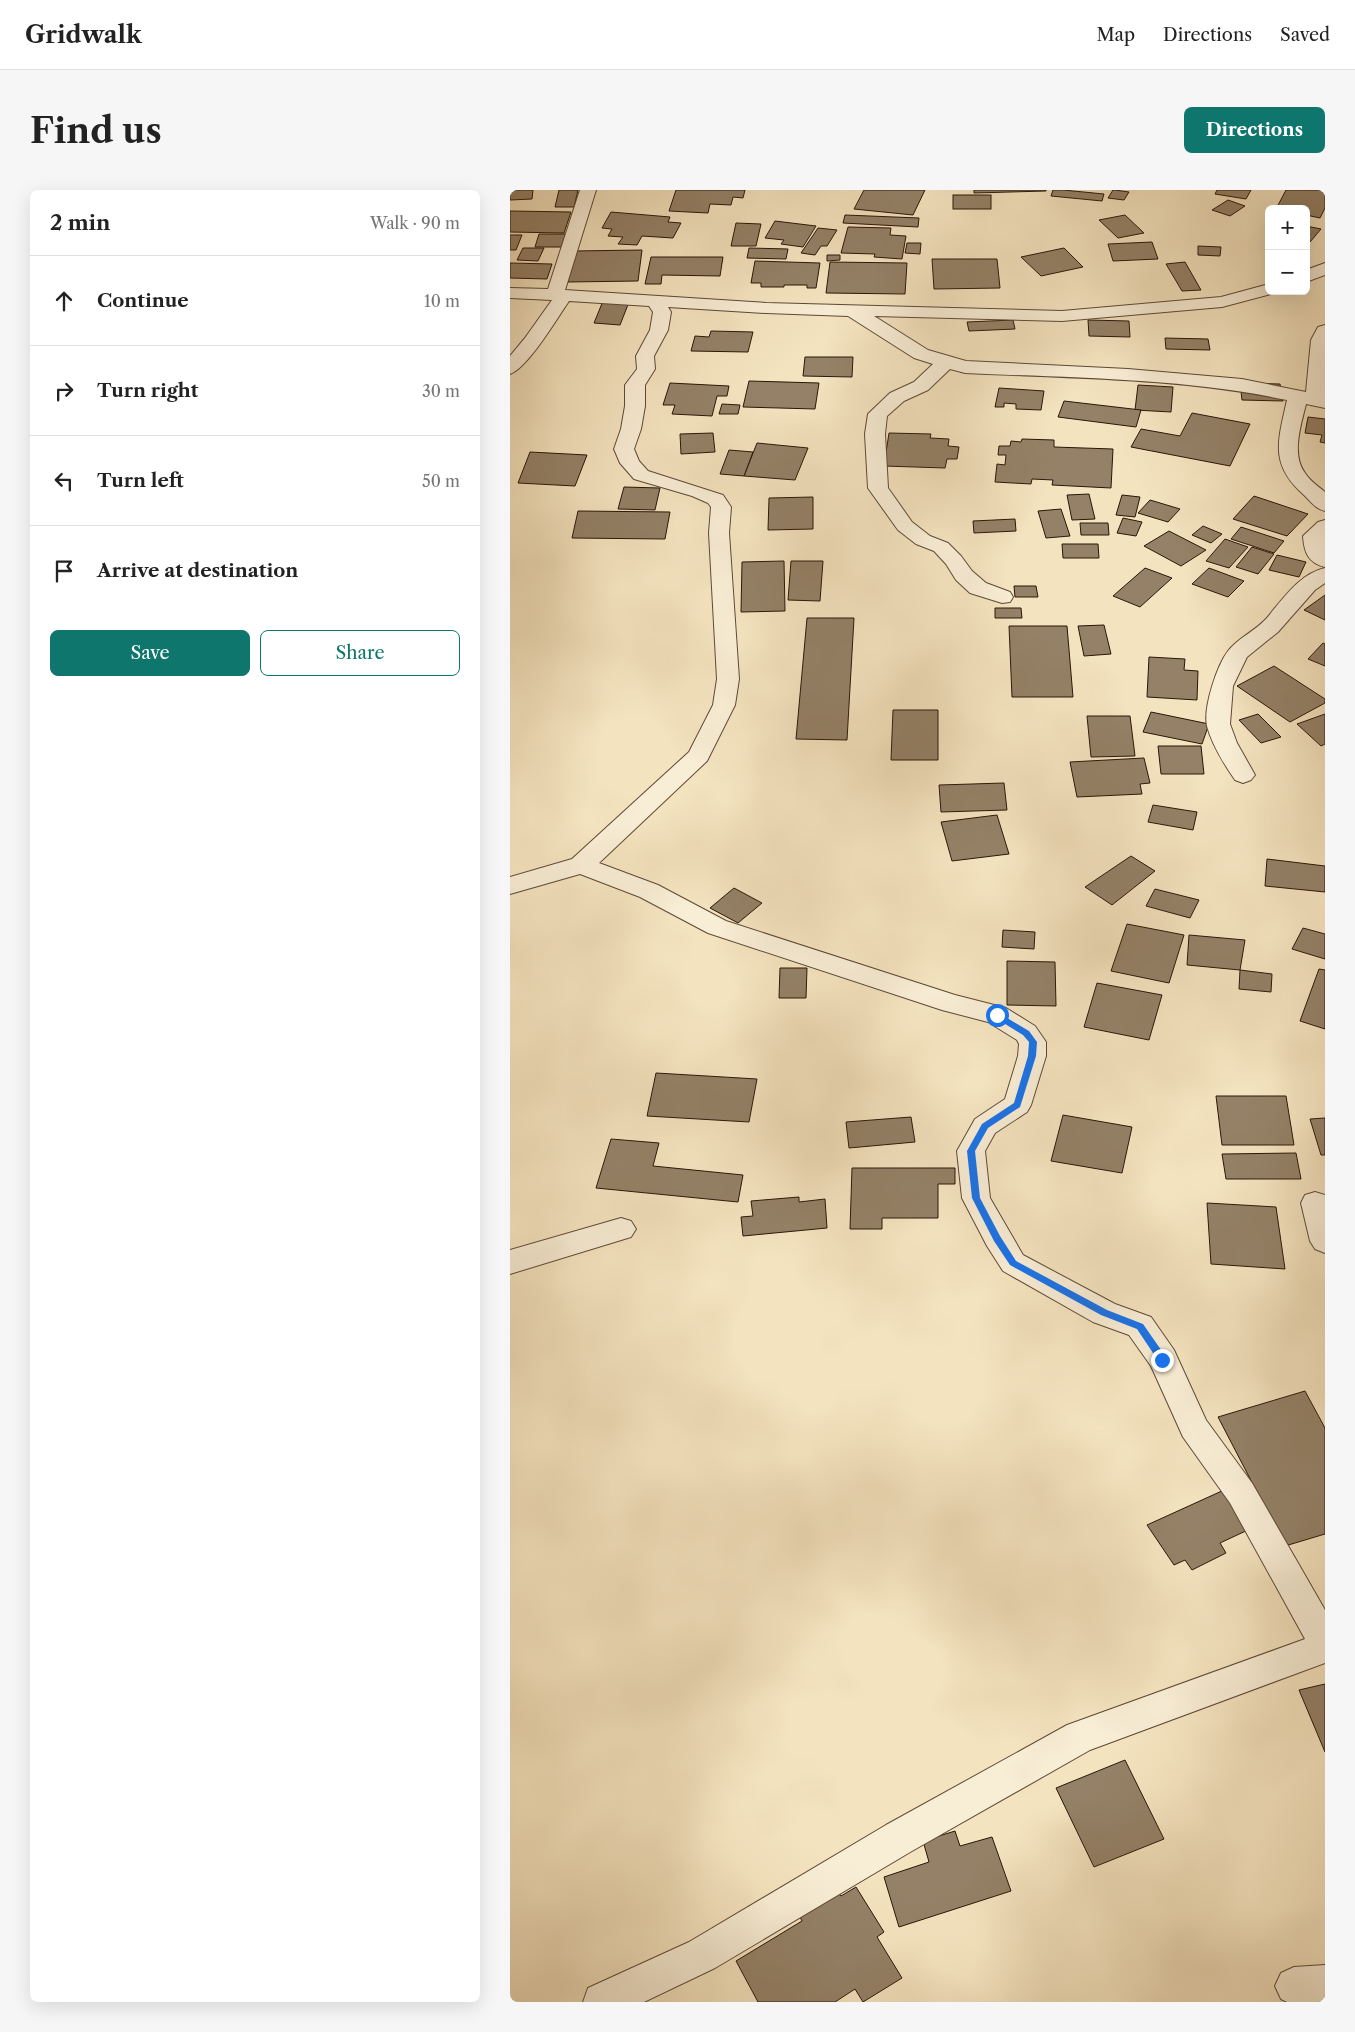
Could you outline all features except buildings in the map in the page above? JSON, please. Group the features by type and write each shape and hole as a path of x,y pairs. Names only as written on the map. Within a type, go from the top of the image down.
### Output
{"street":[{"path":"510,368 532,342 559,294 588,190"},
{"path":"510,293 559,294 766,308 1062,316 1222,302 1265,290"},
{"path":"510,886 581,866 699,756 724,705 728,679 719,533 721,507 716,499 699,492 641,475 630,463 624,449 635,406 635,385 646,369 644,356 659,330 662,312 655,300"},
{"path":"853,311 921,354 965,367 1119,374 1242,385 1313,399"},
{"path":"1325,331 1320,340 1313,399 1290,431 1289,458 1296,476 1325,505"},
{"path":"946,362 921,386 897,397 878,414 875,434 878,488 905,526 923,540 941,547 954,560 964,575 978,588 1002,597"},
{"path":"1325,526 1313,536 1315,552 1325,560"},
{"path":"1243,775 1225,743 1218,724 1222,686 1237,654 1270,627 1307,585 1325,574"},
{"path":"581,866 649,891 716,927 951,1003 997,1015 1026,1033 1033,1042 1032,1056 1018,1105 985,1126 971,1151 976,1198 997,1238 1013,1263 1104,1313 1140,1326 1162,1360 1194,1428 1241,1493 1325,1642"},
{"path":"1315,1203 1325,1241"},
{"path":"510,1262 621,1228"},
{"path":"602,2002 702,1955 899,1838 1079,1737 1325,1647"}],"route":[{"path":"997,1015 1026,1033 1033,1042 1032,1056 1018,1105 985,1126 971,1151 976,1198 997,1238 1013,1263 1104,1313 1140,1326 1162,1360"}]}
